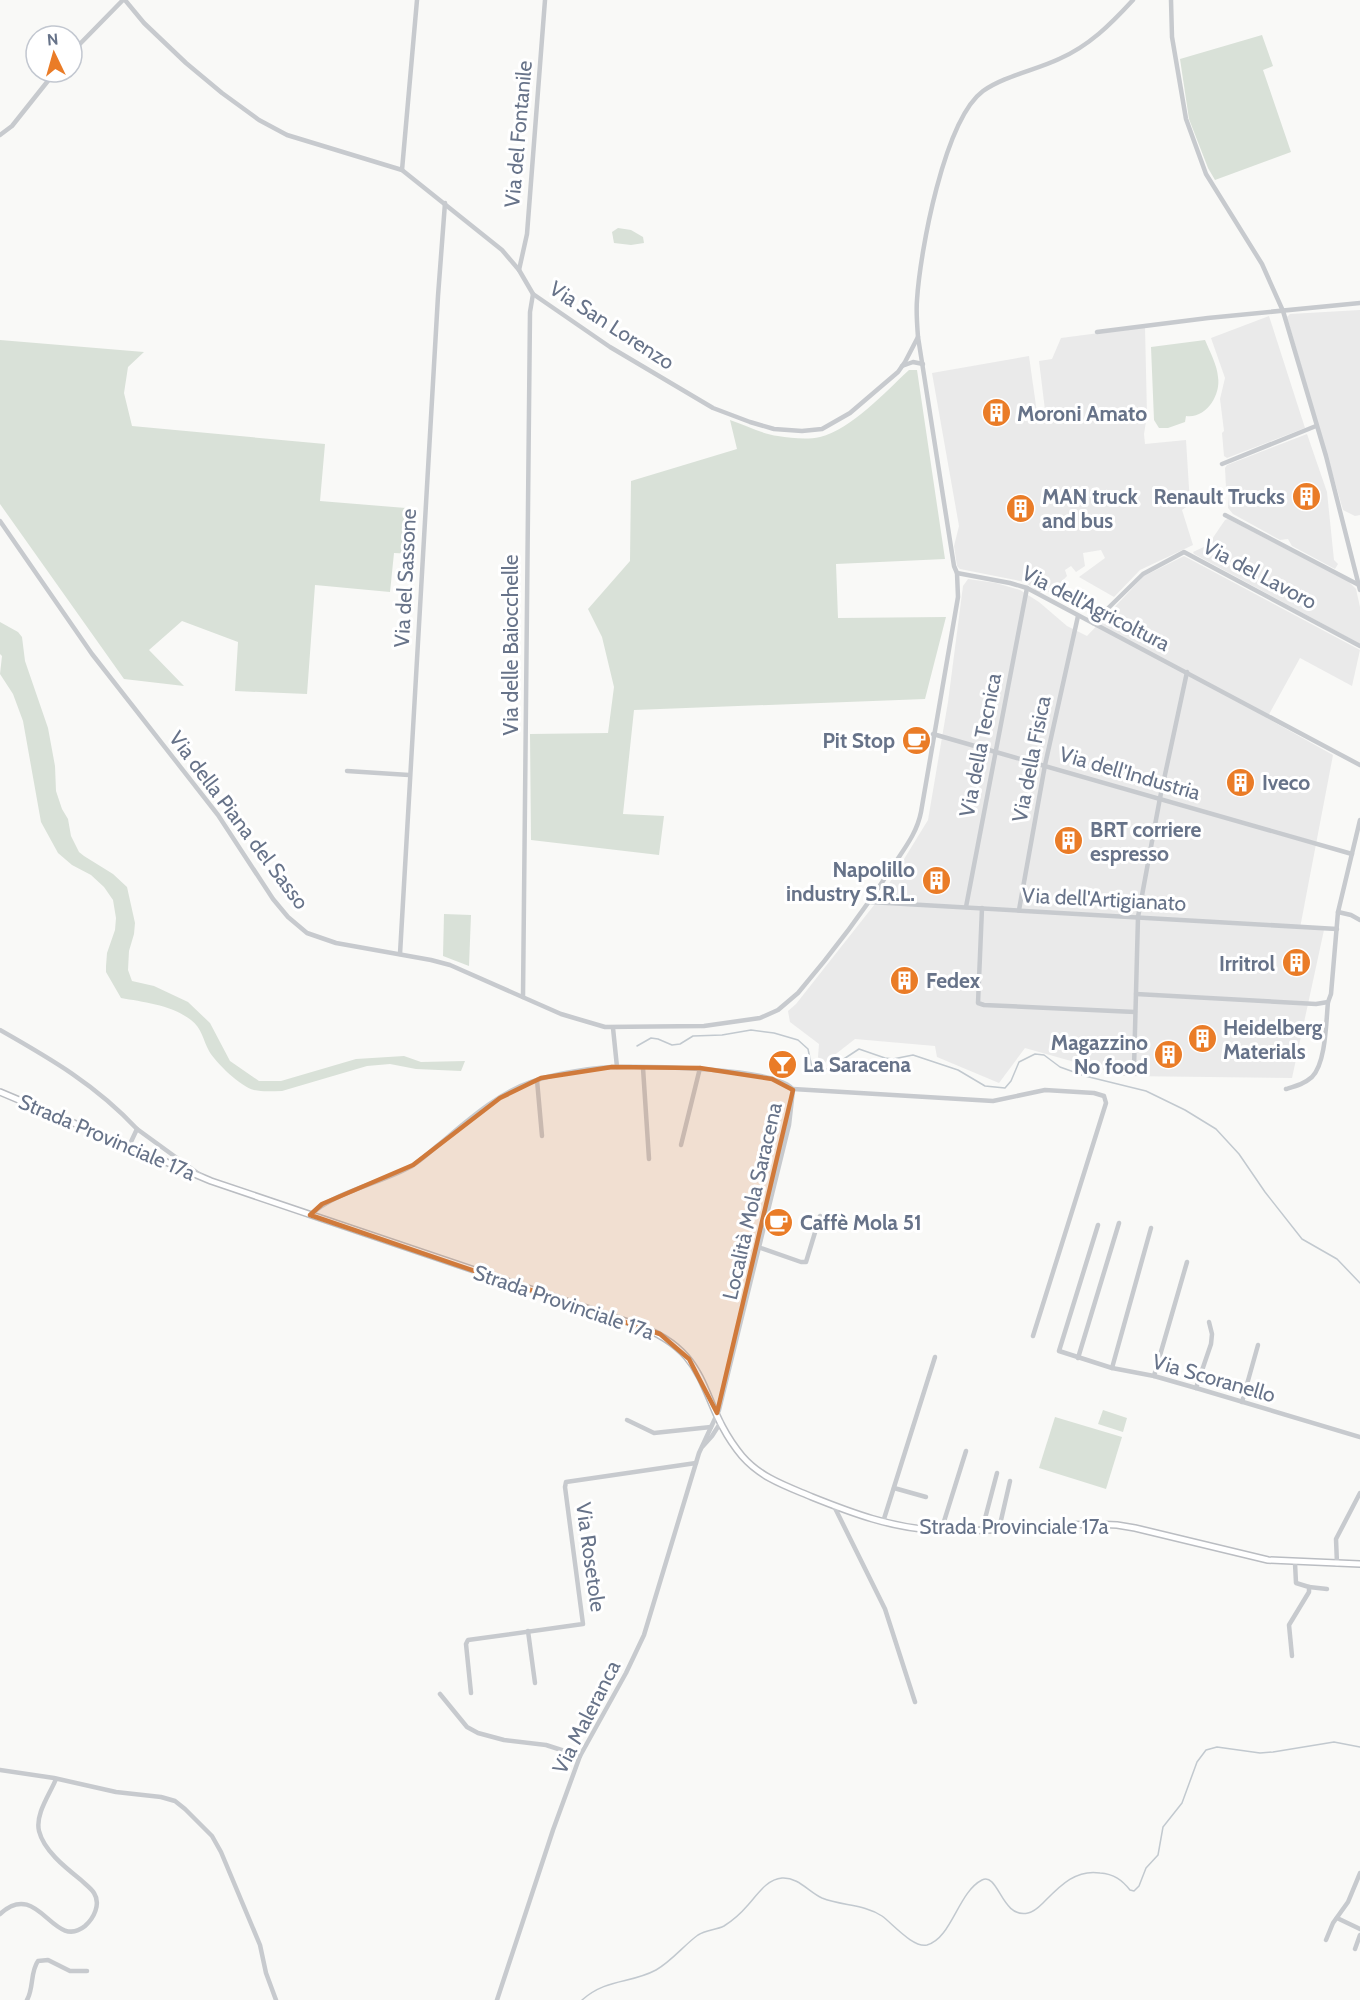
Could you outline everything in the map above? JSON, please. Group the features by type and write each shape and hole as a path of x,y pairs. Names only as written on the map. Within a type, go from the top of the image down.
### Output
{"main road":[{"name":"Strada Provinciale 17a","path":"0,1092 205,1178 623,1320 660,1335 677,1346 689,1359 703,1381 721,1422 737,1450 760,1473 777,1483 834,1506 883,1522 941,1531 1100,1524 1122,1526 1268,1560 1295,1563 1360,1564"}],"street":[{"path":"84,40 124,0"},
{"name":"Via San Lorenzo","path":"124,0 144,23 186,63 222,93 267,125 287,135 402,170 500,248 519,270 533,294 604,344 698,400 750,422 774,429 812,431 830,426 855,409 902,366 918,337"},
{"path":"402,170 417,0"},
{"name":"Via del Fontanile","path":"519,270 527,234 545,0"},
{"path":"933,734 958,605 957,573 954,566 918,337 918,293 926,238 947,152 965,111 978,95 989,88 1061,58 1086,44 1100,34 1133,0"},
{"path":"1171,0 1172,37 1178,75 1186,119 1196,152 1206,174 1262,264 1283,311 1344,523 1359,587"},
{"path":"0,137 12,126 45,84"},
{"name":"Via del Sassone","path":"400,954 436,320 445,203"},
{"name":"Via delle Baiocchelle","path":"523,997 530,312 533,294"},
{"path":"1097,332 1360,303"},
{"path":"902,366 913,362 923,364"},
{"path":"1222,464 1316,426"},
{"path":"1225,515 1359,587"},
{"name":"Via della Piana del Sasso","path":"0,521 92,654 218,815 258,878 288,917 307,933 355,947 434,960 574,1019 613,1028 714,1025 760,1018 775,1013 798,993 870,902 909,841 918,823 933,734"},
{"name":"Via del Lavoro","path":"1093,624 1143,574 1184,552 1360,646"},
{"name":"Via dell'Agricoltura","path":"957,573 1027,588 1360,765"},
{"name":"Via della Tecnica","path":"966,908 1027,588"},
{"name":"Via della Fisica","path":"1019,910 1045,765 1078,616"},
{"path":"1134,1068 1138,917 1187,672"},
{"name":"Via dell'Industria","path":"933,734 1352,854"},
{"path":"347,771 410,775"},
{"path":"1286,1089 1301,1085 1314,1075 1323,1053 1338,912 1360,820"},
{"name":"Via dell'Artigianato","path":"870,902 1336,929"},
{"path":"982,908 978,1003 1030,1008 1135,1012"},
{"path":"1338,912 1360,920"},
{"path":"1136,994 1316,1004 1328,1002"},
{"path":"613,1028 617,1067"},
{"path":"0,1030 81,1078 137,1129 205,1178"},
{"name":"Località Mola Saracena","path":"310,1215 330,1200 370,1185 412,1165 500,1098 514,1089 537,1080 617,1067 700,1068 787,1083 793,1089 794,1095 789,1125 717,1413 701,1448"},
{"path":"643,1068 649,1159"},
{"path":"681,1145 700,1068"},
{"path":"537,1080 542,1136"},
{"path":"793,1089 993,1101 1028,1092 1048,1090 1094,1093 1104,1096 1106,1104 1033,1336"},
{"path":"129,1146 137,1129"},
{"path":"758,1247 806,1262 820,1216"},
{"path":"1078,1358 1119,1224"},
{"name":"Via Scoranello","path":"1098,1225 1059,1351 1112,1368 1154,1376 1360,1437"},
{"path":"1112,1368 1151,1228"},
{"path":"1154,1376 1187,1262"},
{"path":"1196,1388 1211,1344 1212,1334 1209,1322"},
{"path":"1242,1402 1258,1345"},
{"path":"883,1522 935,1357"},
{"path":"627,1420 654,1433 711,1426"},
{"path":"701,1448 721,1422"},
{"name":"Via Maleranca","path":"497,2000 580,1756 626,1673 644,1635 701,1448"},
{"path":"941,1531 966,1451"},
{"name":"Via Rosetole","path":"528,1631 583,1624 565,1483 569,1480 696,1463"},
{"path":"982,1530 997,1473"},
{"path":"999,1529 1010,1481"},
{"path":"894,1488 927,1497"},
{"path":"1337,1564 1336,1539 1360,1493"},
{"path":"834,1506 885,1609 915,1702"},
{"path":"1295,1563 1296,1583 1299,1586 1327,1589"},
{"path":"1292,1656 1289,1625 1308,1595 1309,1587"},
{"path":"471,1693 467,1641 528,1631 535,1683"},
{"path":"440,1694 467,1727 478,1733 504,1740 546,1745 580,1756"},
{"path":"0,1770 116,1792 168,1798 182,1806 214,1838 221,1852 258,1940 267,1977 276,2000"},
{"path":"0,1914 14,1905 32,1906 57,1927 72,1931 85,1925 96,1909 97,1901 93,1891 55,1857 40,1833 41,1814 56,1779"},
{"path":"1326,1940 1333,1923 1348,1902 1360,1873"},
{"path":"1337,1918 1360,1929"},
{"path":"1355,1949 1360,1935"},
{"path":"27,2000 31,1991 35,1965 39,1960 48,1960 70,1971 87,1971"}],"highlighted area":[{"path":"612,1067 700,1068 772,1079 793,1090 717,1413 689,1359 660,1334 310,1215 322,1204 413,1165 500,1098 541,1078"}],"shaded area":[{"path":"1262,35 1273,66 1263,70 1291,152 1215,180 1189,119 1180,59"},
{"path":"618,228 631,230 643,237 644,243 631,245 614,243 612,232"},
{"path":"1360,310 1360,515 1355,516 1343,510 1287,317 1290,314"},
{"path":"1269,316 1305,428 1227,458 1224,456 1220,399 1225,378 1211,338"},
{"path":"1145,327 1147,415 1145,444 1186,440 1190,504 1182,510 1193,545 1140,570 1114,597 1079,577 1105,558 1101,550 1083,553 1085,566 1076,572 1071,566 1065,570 1067,576 1052,592 1038,592 1025,582 960,569 957,566 954,546 959,526 932,373 1029,356 1037,413 1042,415 1045,410 1039,361 1052,359 1061,338"},
{"path":"0,340 144,352 128,367 124,393 132,426 325,444 320,501 418,509 414,554 394,553 390,592 315,585 307,694 235,691 238,642 182,621 149,650 184,686 124,679 0,504"},
{"path":"1205,340 1217,372 1217,391 1211,404 1200,414 1186,416 1185,422 1168,428 1159,428 1154,420 1151,347"},
{"path":"909,370 917,370 945,559 836,564 838,618 946,617 925,699 634,710 623,814 664,816 659,855 531,840 530,734 608,733 614,687 602,637 588,609 630,561 631,481 737,449 730,420 772,435 804,439 832,433 867,409"},
{"path":"1307,434 1327,492 1334,560 1338,564 1335,569 1292,546 1288,539 1280,540 1233,514 1228,508 1229,493 1226,488 1225,468 1227,465"},
{"path":"1228,519 1348,581 1356,589 1360,607 1360,644 1194,554 1193,552 1208,545"},
{"path":"1184,556 1360,650 1352,686 1300,658 1267,718 1333,755 1300,928 1324,930 1292,1078 1124,1076 1025,1048 999,1083 937,1057 935,1046 855,1039 823,1064 818,1057 819,1044 790,1022 788,1011 796,1004 882,895 928,820 948,702 963,586 968,579 996,583 1020,590 1039,602 1067,626 1087,636 1144,576"},
{"path":"0,622 18,632 22,637 25,661 48,728 55,766 56,791 68,819 71,836 79,852 113,874 127,887 135,923 129,951 128,970 132,981 154,986 188,1002 210,1023 230,1061 259,1081 281,1081 356,1059 404,1056 421,1062 465,1061 461,1071 416,1069 390,1064 367,1066 282,1091 254,1090 236,1080 217,1062 198,1027 191,1020 166,1008 121,998 106,972 107,953 115,930 113,900 104,887 91,875 72,865 58,853 41,822 23,721 13,694 0,674 2,656 0,654"},
{"path":"444,914 471,915 469,966 443,956"},
{"path":"1103,1410 1127,1418 1123,1432 1098,1424"},
{"path":"1055,1417 1122,1437 1106,1489 1039,1468"}],"waterway":[{"path":"637,1046 651,1038 672,1045 680,1044 693,1036 722,1035 751,1030 774,1033 798,1040 808,1049 812,1068 820,1071 830,1068 859,1049 893,1059 913,1055 958,1070 985,1086 1005,1088 1011,1081 1019,1062 1035,1054 1044,1055 1060,1067 1085,1076 1146,1091 1185,1110 1216,1129 1239,1154 1302,1239 1337,1259 1360,1283"},
{"path":"582,2000 600,1988 637,1978 656,1970 698,1935 730,1922 763,1888 772,1881 782,1878 798,1882 822,1898 875,1912 921,1945 936,1941 943,1934 967,1894 982,1880 988,1879 993,1883 1006,1903 1019,1913 1034,1910 1068,1880 1091,1872 1117,1878 1134,1891 1139,1886 1146,1868 1158,1855 1163,1827 1182,1803 1197,1762 1206,1750 1217,1747 1260,1753 1334,1742 1360,1747"}],"place":[{"name":"Moroni Amato","path":"996,413"},
{"name":"Renault Trucks","path":"1306,496"},
{"name":"MAN truck and bus","path":"1021,508"},
{"name":"Pit Stop","path":"916,740"},
{"name":"Iveco","path":"1241,782"},
{"name":"BRT corriere espresso","path":"1069,841"},
{"name":"Napolillo industry S.R.L.","path":"936,881"},
{"name":"Irritrol","path":"1296,963"},
{"name":"Fedex","path":"905,980"},
{"name":"Heidelberg Materials","path":"1202,1039"},
{"name":"Magazzino No food","path":"1169,1054"},
{"name":"La Saracena","path":"782,1064"},
{"name":"Caffè Mola 51","path":"779,1222"}]}
